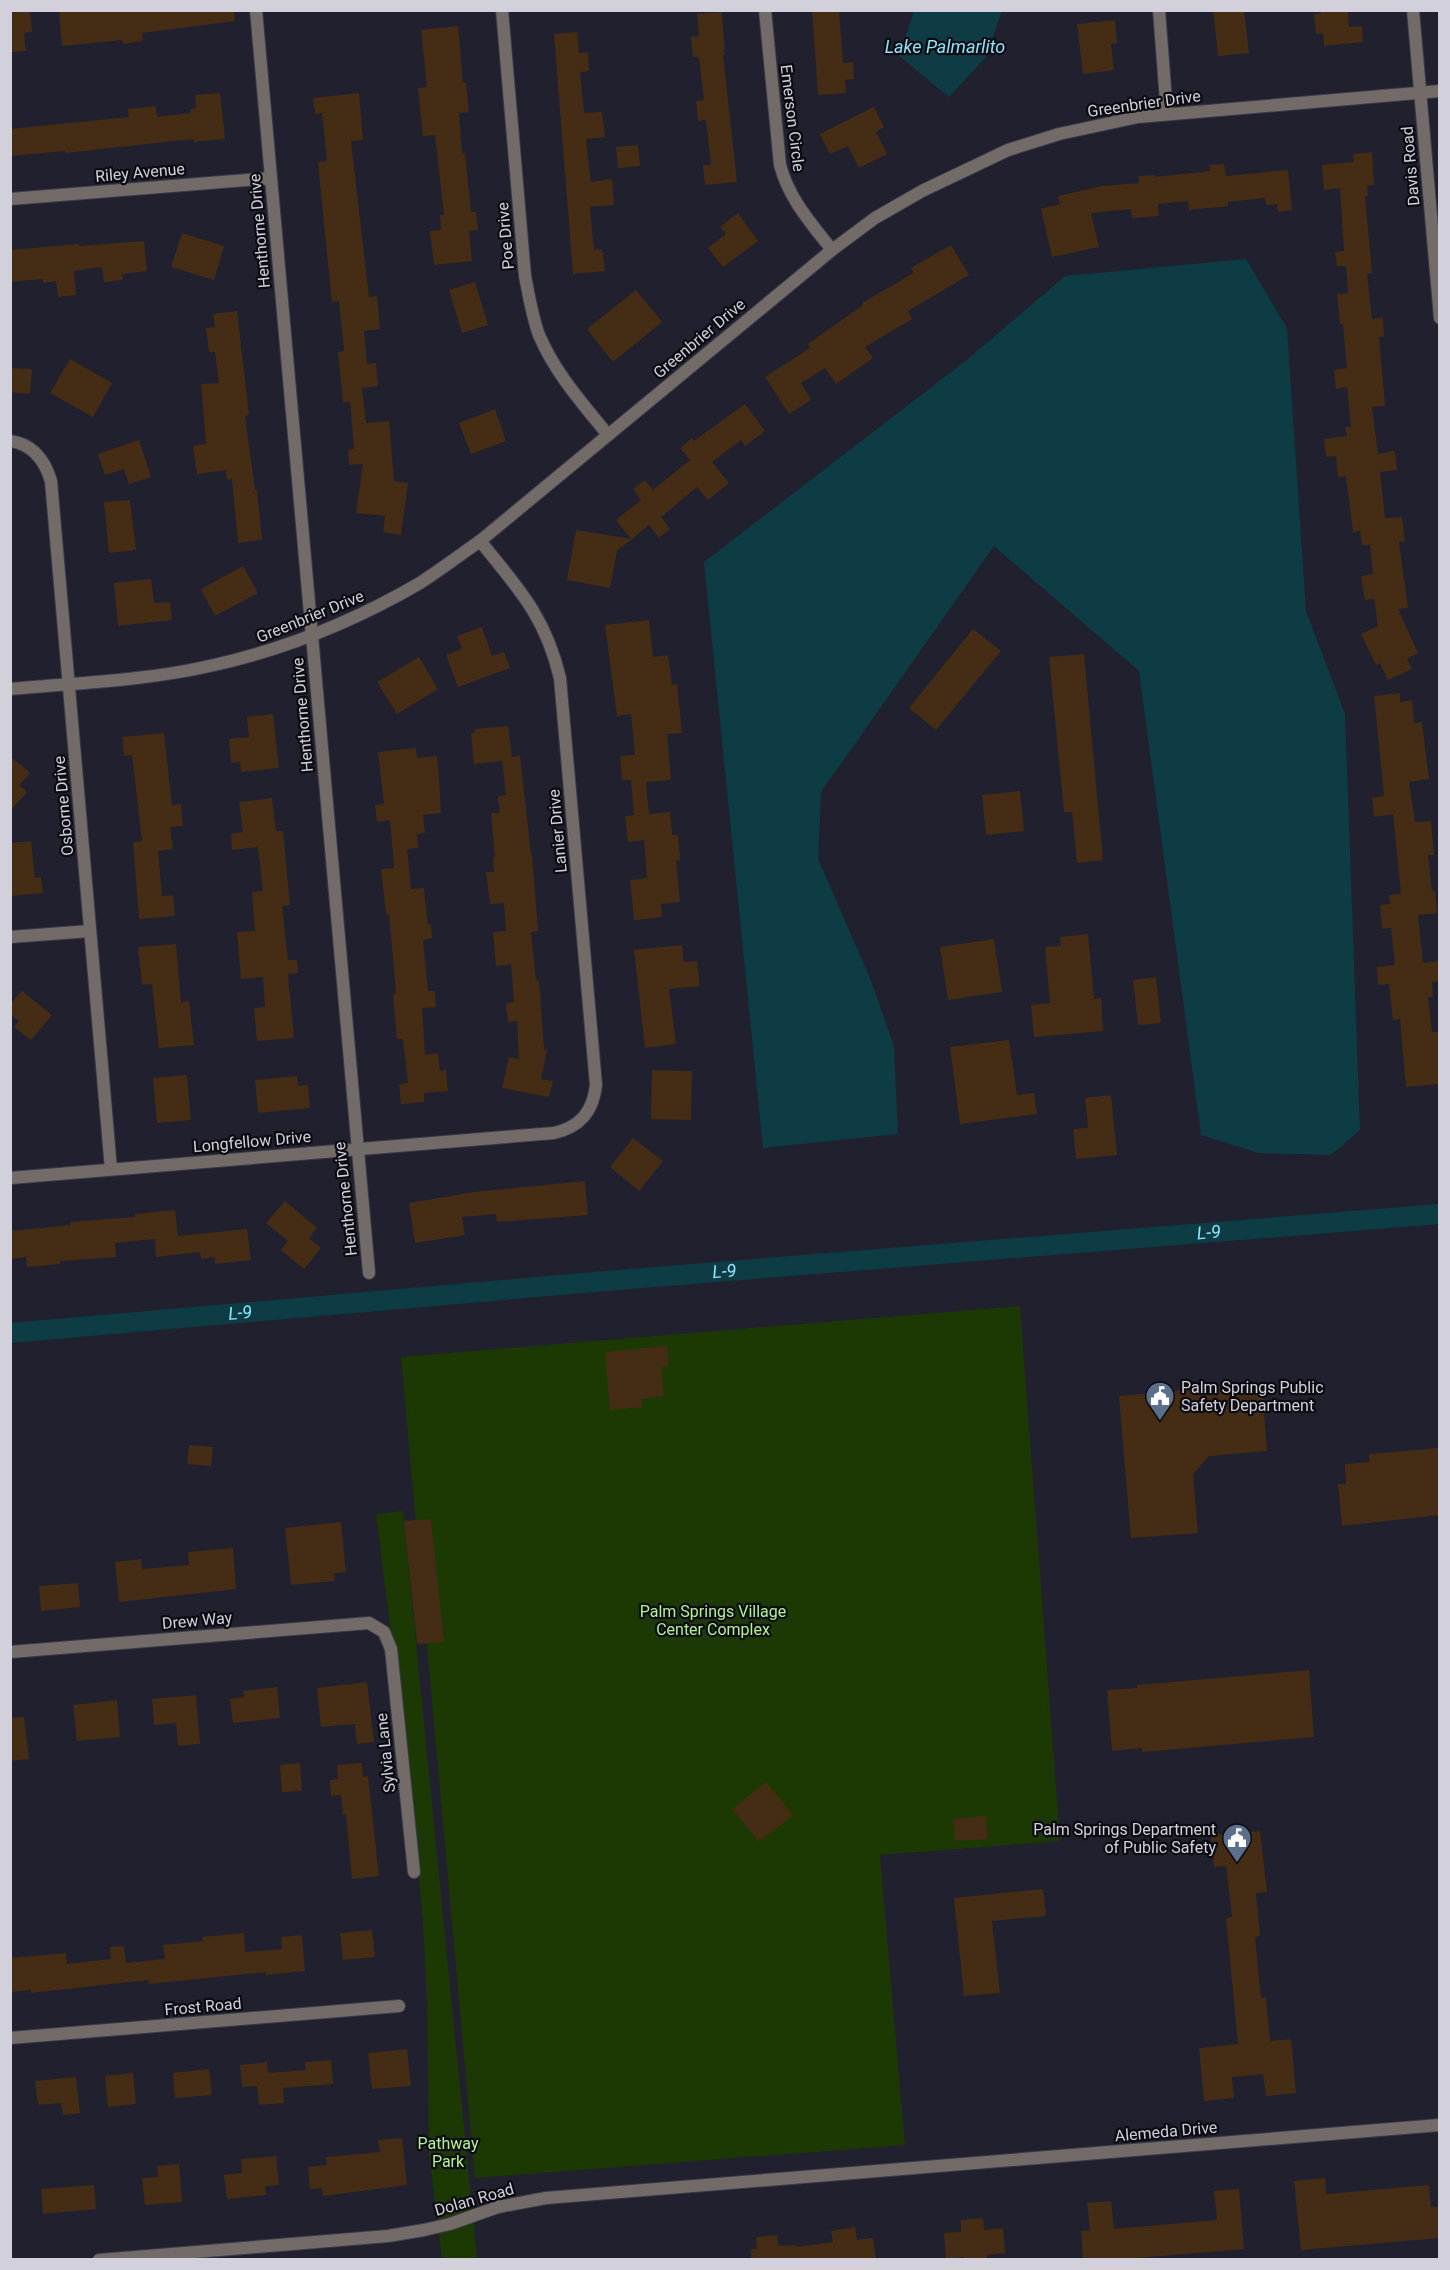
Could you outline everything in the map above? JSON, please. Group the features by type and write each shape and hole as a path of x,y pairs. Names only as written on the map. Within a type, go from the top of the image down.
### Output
{"street":[{"name":"Henthorne Drive","path":"256,10 369,1273"},
{"name":"Poe Drive","path":"502,10 525,276 530,306 539,335 552,362 608,435"},
{"name":"Emerson Circle","path":"765,10 783,179 797,205 832,250"},
{"path":"1159,10 1167,114"},
{"name":"Davis Road","path":"1413,10 1440,318"},
{"name":"Greenbrier Drive","path":"10,689 150,676 203,668 255,655 312,636 375,608 412,587 480,541 832,250 875,218 922,190 1008,150 1059,134 1111,122 1167,114 1440,91"},
{"name":"Riley Avenue","path":"10,199 271,178"},
{"name":"Osborne Drive","path":"10,441 28,447 39,456 47,468 51,481 111,1169"},
{"name":"Lanier Drive","path":"480,541 528,600 543,624 554,650 560,678 596,1085 595,1099 589,1112 568,1130"},
{"path":"10,938 90,931"},
{"name":"Longfellow Drive","path":"10,1178 568,1130"},
{"name":"Drew Way","path":"10,1652 369,1623 384,1632"},
{"name":"Sylvia Lane","path":"384,1632 391,1648 414,1872"},
{"name":"Frost Road","path":"10,2038 399,2006"},
{"name":"Alemeda Drive","path":"895,2169 1440,2125"},
{"name":"Dolan Road","path":"99,2259 388,2236 442,2226 498,2207 546,2198 895,2169"}],"green space":[{"name":"Palm Springs Village Center Complex","path":"1020,1306 1060,1841 880,1855 905,2145 475,2178 401,1357"},
{"name":"Pathway Park","path":"403,1511 477,2259 442,2259 429,2153 427,2004 423,1921 413,1812 376,1514"}],"water":[{"name":"Lake Palmarlito","path":"914,11 1002,11 986,57 949,97 899,56"},
{"path":"1246,259 1287,328 1306,611 1345,714 1360,1130 1331,1155 1258,1153 1201,1135 1139,671 994,546 821,792 818,859 870,978 894,1046 898,1134 763,1148 704,562 968,359 1065,276"}],"building":[{"path":"10,10 30,10 32,32 24,33 26,51 10,52"},
{"path":"59,10 234,10 235,21 142,33 143,41 123,44 122,40 62,46"},
{"path":"812,10 839,10 843,63 853,62 854,79 845,80 846,93 818,95"},
{"path":"1213,10 1244,10 1249,53 1218,56"},
{"path":"1321,10 1348,10 1349,27 1362,26 1363,42 1324,46 1323,33 1316,34 1314,14 1321,13"},
{"path":"722,12 725,55 723,55 737,182 705,185 703,165 711,165 706,120 698,121 696,101 704,100 699,57 693,57 691,37 699,36 697,14"},
{"path":"1115,20 1117,43 1111,44 1114,70 1083,74 1077,24"},
{"path":"458,26 463,83 466,83 469,112 459,113 462,153 465,153 471,212 476,212 478,230 469,231 472,261 434,265 430,231 441,230 440,215 444,215 435,135 423,136 418,88 427,87 421,30"},
{"path":"577,32 579,53 588,52 589,71 580,72 584,113 602,112 605,137 586,139 591,182 612,179 614,205 590,207 594,250 602,249 605,271 573,274 554,34"},
{"path":"220,93 225,139 194,142 193,139 65,153 65,151 10,156 10,129 129,117 128,109 156,106 157,117 191,113 190,109 196,108 195,95"},
{"path":"359,93 363,140 351,141 369,297 377,296 380,329 364,331 367,364 376,363 378,386 362,388 366,423 389,421 394,481 408,483 401,535 383,532 385,516 356,513 363,464 349,465 348,450 354,449 350,402 343,402 338,352 344,351 339,301 332,302 318,162 327,161 322,113 315,114 313,98"},
{"path":"874,107 884,127 876,132 887,154 859,168 848,146 830,154 820,134"},
{"path":"638,145 640,166 618,168 616,147"},
{"path":"1372,152 1374,185 1367,185 1368,196 1365,196 1372,273 1367,274 1372,319 1383,318 1384,337 1379,337 1385,406 1372,407 1378,454 1395,451 1397,470 1380,472 1385,518 1402,517 1405,541 1399,542 1408,608 1398,609 1418,653 1407,659 1412,669 1388,680 1380,663 1376,665 1361,634 1378,626 1374,599 1365,600 1361,576 1373,574 1370,545 1362,545 1360,531 1353,532 1346,476 1338,477 1336,456 1326,457 1324,439 1347,436 1345,427 1351,427 1347,387 1336,389 1334,370 1347,368 1343,324 1340,324 1337,294 1348,293 1346,266 1337,266 1335,252 1344,251 1340,188 1324,190 1322,165 1354,162 1353,154"},
{"path":"1224,164 1226,176 1288,170 1292,210 1278,212 1277,204 1266,205 1265,198 1228,202 1228,206 1189,210 1188,201 1158,204 1159,216 1132,218 1131,209 1091,213 1099,247 1052,257 1041,209 1060,204 1058,196 1102,186 1139,183 1139,176 1155,175 1155,177 1210,171 1209,165"},
{"path":"738,213 758,241 723,267 708,248 726,234 720,227"},
{"path":"182,233 224,246 214,280 171,267"},
{"path":"144,241 147,271 122,274 123,280 104,282 102,267 74,271 76,295 58,297 56,281 43,283 43,279 10,282 10,250"},
{"path":"951,245 969,275 908,311 912,319 865,347 873,358 836,384 825,368 801,383 811,400 789,414 765,377 810,348 808,344 863,305 862,303 914,273 911,268"},
{"path":"475,282 488,325 462,333 449,290"},
{"path":"636,290 662,322 613,362 587,329"},
{"path":"237,311 249,415 245,416 255,490 257,490 262,540 238,543 232,479 227,480 226,470 197,474 193,446 206,444 201,384 219,383 215,352 209,352 206,328 215,327 213,314"},
{"path":"70,359 112,383 93,417 50,393"},
{"path":"10,368 32,369 30,394 10,392"},
{"path":"745,404 765,431 745,446 741,440 712,462 729,483 708,500 697,487 661,517 670,529 659,538 649,525 617,551 610,588 567,580 576,530 631,539 616,520 641,500 633,489 645,480 653,490 690,460 680,448 692,438 694,441"},
{"path":"495,409 506,441 471,454 459,423"},
{"path":"139,440 151,477 129,484 124,469 105,475 98,454"},
{"path":"130,500 136,550 109,553 104,502"},
{"path":"243,566 258,593 215,616 201,589"},
{"path":"151,579 154,603 170,602 172,620 118,626 114,583"},
{"path":"649,620 653,657 668,655 672,685 677,684 682,733 667,734 671,780 646,782 649,814 670,812 672,835 678,835 680,860 676,861 680,902 661,904 662,917 634,920 630,880 647,878 644,840 628,842 625,816 634,815 631,780 622,780 620,756 635,755 631,714 617,716 605,625"},
{"path":"482,627 492,656 504,652 510,668 458,687 446,655 462,649 457,636"},
{"path":"973,629 1001,651 936,730 909,708"},
{"path":"1084,654 1103,860 1077,863 1072,812 1064,812 1049,657"},
{"path":"419,657 438,689 397,714 377,682"},
{"path":"1400,693 1400,702 1412,700 1414,723 1422,722 1429,779 1409,782 1415,822 1431,821 1434,855 1428,855 1437,913 1418,915 1423,963 1440,961 1440,982 1432,982 1433,997 1428,997 1432,1032 1440,1032 1440,1084 1406,1087 1400,1019 1393,1020 1389,984 1378,985 1377,967 1395,965 1391,928 1382,929 1380,905 1390,904 1389,895 1401,894 1393,814 1374,817 1372,798 1384,796 1374,696"},
{"path":"273,714 279,768 241,772 240,762 231,763 229,739 249,737 247,717"},
{"path":"508,726 512,757 520,756 532,853 538,931 531,932 536,981 539,980 544,1049 547,1050 541,1079 553,1081 549,1097 502,1088 509,1057 519,1059 517,1021 508,1022 506,1003 514,1002 511,964 496,966 493,932 506,931 504,903 490,904 486,872 494,872 491,813 500,813 498,796 506,795 502,761 474,764 471,734 475,732 474,729"},
{"path":"164,733 172,805 181,804 183,826 170,827 173,849 158,851 162,896 173,895 175,916 139,919 133,842 142,841 132,755 124,756 122,737"},
{"path":"416,748 417,758 437,756 441,813 423,815 425,833 417,834 418,848 407,849 411,889 424,888 428,925 431,924 432,938 423,940 428,991 435,991 436,1007 422,1008 425,1055 438,1053 440,1071 446,1070 448,1091 424,1093 424,1102 401,1104 399,1084 408,1083 403,1039 397,1039 393,994 396,994 389,914 386,914 381,869 394,868 390,820 377,822 375,805 384,804 378,752"},
{"path":"10,756 30,773 19,785 27,792 10,811"},
{"path":"1020,791 1024,831 986,835 982,795"},
{"path":"272,798 276,831 283,831 290,905 282,906 288,960 297,960 298,973 288,974 294,1038 257,1041 254,1008 265,1007 263,977 241,979 237,932 255,931 252,892 263,891 258,847 232,850 231,834 243,832 239,802"},
{"path":"31,841 35,878 41,877 43,893 10,896 10,843"},
{"path":"1088,934 1094,999 1101,998 1103,1031 1034,1037 1031,1005 1050,1003 1045,947 1061,946 1060,937"},
{"path":"994,939 1002,992 948,1000 940,947"},
{"path":"176,944 181,1002 189,1001 194,1045 159,1048 152,984 142,985 138,947"},
{"path":"682,945 684,962 697,961 700,986 669,989 676,1044 645,1048 634,950"},
{"path":"1156,977 1161,1023 1138,1025 1133,980"},
{"path":"22,991 52,1015 31,1040 14,1027 19,1021 10,1014 10,1004"},
{"path":"1009,1040 1017,1095 1034,1093 1037,1114 960,1124 950,1047"},
{"path":"652,1070 692,1071 691,1120 651,1119"},
{"path":"187,1075 191,1120 157,1123 153,1078"},
{"path":"297,1076 298,1086 308,1085 310,1108 258,1113 255,1080"},
{"path":"1111,1095 1117,1155 1076,1159 1073,1129 1088,1128 1085,1098"},
{"path":"633,1138 663,1161 639,1191 610,1167"},
{"path":"585,1181 588,1215 497,1222 496,1214 462,1217 465,1235 415,1243 409,1203 474,1192"},
{"path":"285,1201 317,1228 309,1238 321,1248 304,1269 281,1250 288,1241 266,1223"},
{"path":"175,1210 178,1236 247,1229 251,1260 215,1264 215,1257 201,1259 200,1252 156,1257 155,1239 115,1243 116,1257 60,1261 60,1264 27,1267 26,1257 10,1259 10,1231 71,1225 70,1222 135,1217 135,1214"},
{"path":"667,1346 669,1366 661,1367 664,1396 641,1399 642,1407 610,1410 605,1352"},
{"path":"1262,1383 1267,1451 1209,1456 1193,1474 1198,1533 1131,1538 1119,1396"},
{"path":"189,1445 213,1447 211,1466 187,1464"},
{"path":"1439,1448 1440,1515 1342,1526 1338,1484 1346,1484 1345,1464 1370,1462 1369,1454"},
{"path":"431,1519 444,1642 417,1644 404,1521"},
{"path":"341,1522 346,1572 334,1573 335,1581 291,1585 285,1528"},
{"path":"233,1548 236,1589 119,1602 115,1562 141,1559 142,1569 189,1565 188,1552"},
{"path":"78,1583 80,1607 41,1611 39,1586"},
{"path":"1309,1670 1314,1737 1142,1752 1142,1748 1112,1751 1107,1690 1137,1688 1137,1685"},
{"path":"367,1682 374,1742 357,1744 355,1724 321,1727 317,1688"},
{"path":"277,1687 280,1718 233,1723 230,1699 244,1697 243,1691"},
{"path":"196,1695 200,1744 178,1746 176,1723 154,1725 152,1699"},
{"path":"117,1700 120,1737 77,1741 73,1705"},
{"path":"24,1717 29,1759 10,1761 10,1718"},
{"path":"300,1763 302,1791 282,1792 280,1765"},
{"path":"362,1763 363,1777 368,1776 379,1876 352,1879 346,1814 343,1815 341,1795 331,1796 330,1780 338,1779 337,1765"},
{"path":"766,1782 793,1815 759,1842 732,1809"},
{"path":"986,1816 988,1839 955,1841 953,1819"},
{"path":"1260,1831 1267,1892 1256,1893 1260,1936 1255,1937 1261,1998 1266,1997 1270,2041 1291,2039 1296,2093 1266,2096 1263,2074 1232,2077 1234,2098 1204,2101 1199,2048 1238,2044 1226,1918 1232,1917 1226,1866 1214,1867 1211,1835"},
{"path":"1043,1889 1046,1916 992,1921 1000,1993 964,1996 954,1898"},
{"path":"372,1930 375,1957 343,1960 340,1933"},
{"path":"244,1933 245,1952 282,1949 281,1937 302,1935 305,1971 266,1975 266,1972 149,1984 148,1980 31,1993 31,1990 10,1992 10,1958 66,1953 67,1964 111,1959 110,1947 124,1946 126,1963 165,1959 163,1945 203,1941 202,1937"},
{"path":"407,2049 411,2086 372,2089 368,2053"},
{"path":"331,2060 333,2084 283,2088 284,2103 259,2105 257,2086 242,2087 240,2065 267,2062 268,2073 306,2070 305,2062"},
{"path":"209,2069 212,2095 175,2098 173,2073"},
{"path":"133,2073 136,2104 108,2107 105,2076"},
{"path":"76,2077 80,2113 63,2115 61,2103 38,2105 35,2081"},
{"path":"402,2138 407,2185 323,2196 322,2188 310,2189 308,2167 327,2165 326,2157 380,2152 378,2140"},
{"path":"276,2156 279,2185 265,2186 266,2195 227,2199 224,2175 242,2173 241,2159"},
{"path":"179,2164 182,2202 145,2205 142,2178 158,2177 157,2166"},
{"path":"1325,2178 1326,2194 1429,2185 1431,2207 1440,2207 1440,2238 1301,2250 1294,2181"},
{"path":"94,2185 96,2209 43,2214 41,2189"},
{"path":"1239,2189 1244,2249 1126,2259 1083,2259 1081,2231 1090,2230 1087,2203 1111,2201 1114,2229 1217,2220 1214,2191"},
{"path":"983,2218 984,2230 1003,2228 1005,2253 987,2255 987,2259 964,2259 964,2257 946,2259 944,2233 961,2232 961,2220"},
{"path":"855,2227 857,2240 873,2238 876,2259 751,2259 751,2249 757,2249 756,2237 777,2235 778,2246 796,2245 796,2247 833,2242 831,2231"}],"waterway":[{"name":"L-9","path":"10,1333 629,1279 1440,1214"}],"place":[{"name":"Palm Springs Public Safety Department","path":"1160,1422"},
{"name":"Palm Springs Department of Public Safety","path":"1237,1864"}]}
